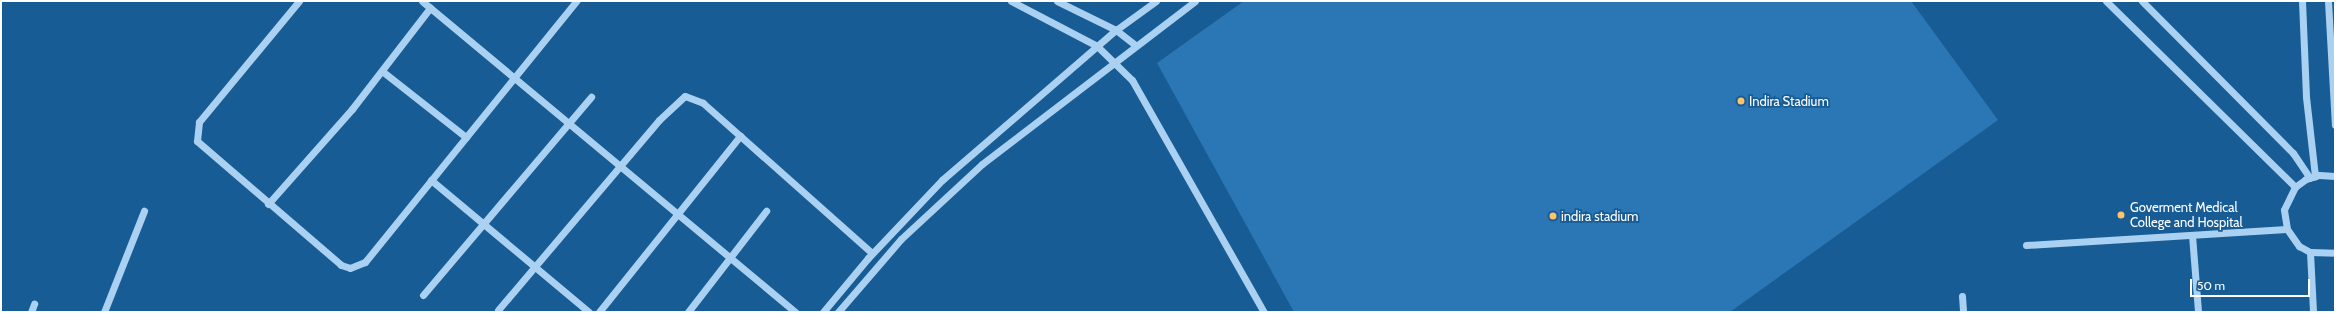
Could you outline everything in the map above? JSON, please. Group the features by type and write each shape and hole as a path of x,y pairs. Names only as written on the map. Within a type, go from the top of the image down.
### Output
{"street":[{"path":"300,1 200,122 195,131 203,150 341,265 357,268 431,180 576,1"},
{"path":"422,1 729,259 795,312"},
{"path":"1011,1 1097,46 1114,59 1132,80 1264,312"},
{"path":"1057,1 1116,30 1135,45"},
{"path":"823,312 872,253 942,180 1116,30 1156,1"},
{"path":"838,312 928,212 1036,120 1114,59 1195,1"},
{"path":"2106,1 2295,186"},
{"path":"2142,1 2293,153 2312,177"},
{"path":"2302,1 2306,97 2312,177"},
{"path":"2328,1 2335,125"},
{"path":"268,204 382,70 430,8"},
{"path":"382,70 466,137"},
{"path":"498,310 619,166 685,96 703,103 872,253"},
{"path":"423,295 485,225 591,97"},
{"path":"599,312 740,136"},
{"path":"2335,176 2312,177 2295,186 2284,210 2287,228 2299,246 2310,252 2335,253"},
{"path":"431,180 589,312"},
{"path":"104,312 144,211"},
{"path":"688,312 766,211"},
{"path":"2026,245 2287,228"},
{"path":"2192,234 2198,312"},
{"path":"2310,252 2313,312"},
{"path":"1962,296 1963,312"},
{"path":"31,312 34,304"}],"shaded area":[{"name":"indira stadium","path":"1244,1 1911,1 1998,120 1730,312 1294,312 1157,63"}],"place":[{"name":"Indira Stadium","path":"1741,101"},
{"name":"Goverment Medical College and Hospital","path":"2121,215"},
{"name":"indira stadium","path":"1553,216"}]}
